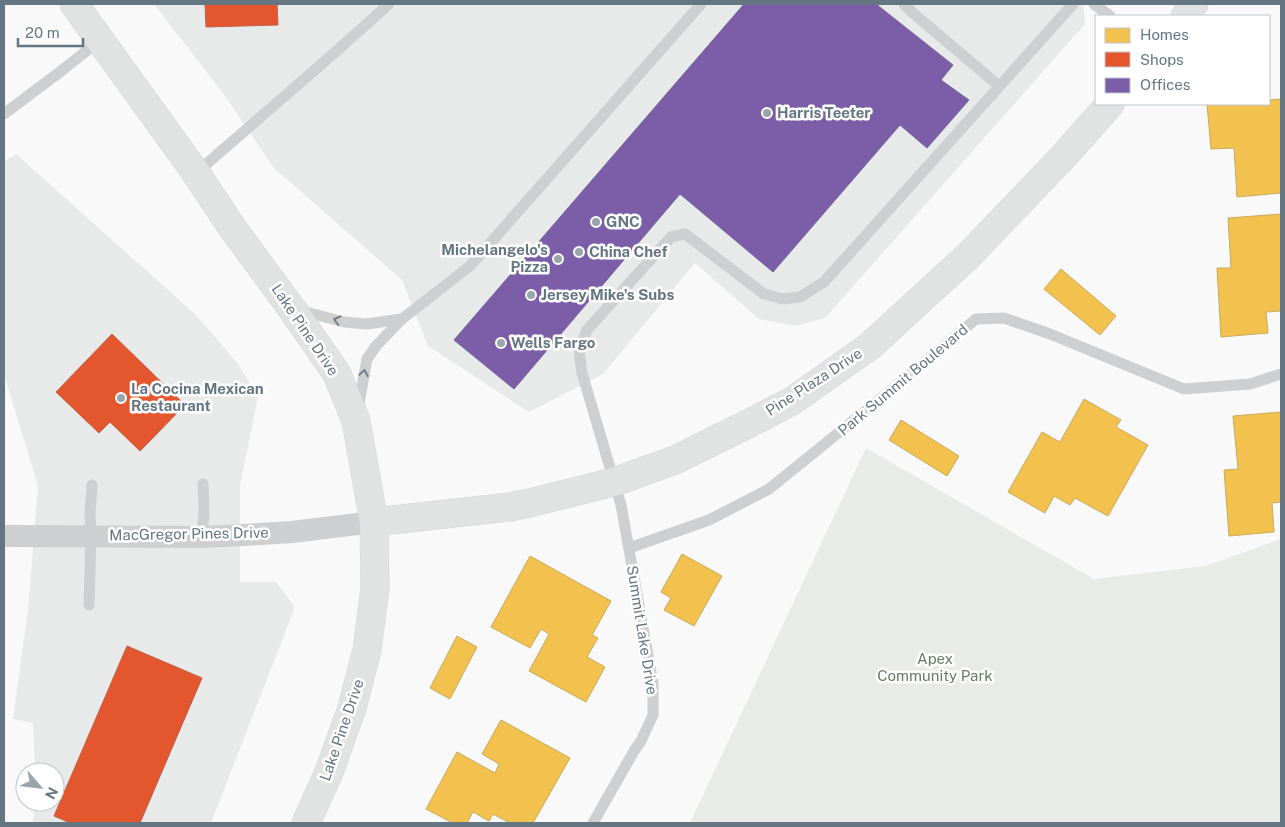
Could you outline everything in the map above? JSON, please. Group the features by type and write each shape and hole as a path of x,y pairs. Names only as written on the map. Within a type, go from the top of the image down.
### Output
{"main road":[{"name":"Lake Pine Drive","path":"74,4 196,173 337,374 356,421 374,522 375,588 367,650 352,708 329,772 306,823"},
{"path":"1186,15 1194,4"},
{"name":"Pine Plaza Drive","path":"374,522 510,507 614,482 675,460 792,401 870,346 968,256 1061,159 1109,105"}],"street":[{"name":"MacGregor Pines Drive","path":"4,536 244,536 374,522"}],"lane":[{"path":"196,173 332,56 389,4"},
{"path":"356,421 366,359 376,346 402,319 470,266 701,4"},
{"path":"904,4 912,13 999,86 1073,4"},
{"path":"1094,4 1109,15"},
{"path":"4,114 100,40"},
{"name":"Summit Lake Drive","path":"592,823 641,741 653,715 652,683 621,505 582,373 579,351 587,330 671,238 686,234 764,294 783,299 800,297 824,282 999,86"},
{"path":"292,309 344,322 366,324 402,319"},
{"name":"Park Summit Boulevard","path":"629,548 710,520 769,489 976,319 1004,318 1050,334 1184,388 1250,384 1281,374"},
{"path":"202,537 204,512 203,484"},
{"path":"89,605 92,485"}],"shaded area":[{"path":"154,4 1083,4 1085,24 825,318 796,326 759,319 695,263 603,374 529,412 428,346 402,280 274,168 223,93"},
{"path":"16,154 196,315 239,365 258,397 240,485 240,582 276,582 295,607 211,823 33,823 34,812 65,812 65,762 35,762 33,723 13,719 28,610 38,486 4,374 4,162"}],"green space":[{"name":"Apex Community Park","path":"866,448 1094,579 1205,566 1281,539 1281,823 690,823"}],"building: Homes":[{"path":"1281,99 1281,193 1237,197 1234,148 1211,149 1207,105 1270,105 1270,100"},
{"path":"1281,214 1281,311 1266,312 1268,333 1221,337 1217,268 1231,268 1228,218"},
{"path":"1061,269 1116,316 1100,335 1044,289"},
{"path":"1084,399 1121,420 1116,427 1148,445 1108,516 1075,498 1070,505 1054,496 1045,513 1008,492 1042,432 1060,442"},
{"path":"1281,412 1281,502 1272,503 1274,532 1229,536 1224,470 1238,469 1233,416"},
{"path":"901,420 959,456 947,476 889,440"},
{"path":"682,554 722,576 694,626 664,610 671,598 661,592"},
{"path":"530,556 611,601 592,635 598,638 587,657 605,667 586,702 529,671 549,634 541,629 530,648 491,627"},
{"path":"457,636 477,647 450,699 430,688"},
{"path":"501,720 570,758 533,823 510,823 493,814 489,821 473,812 467,823 453,823 426,809 457,752 495,773 499,764 482,754"}],"building: Shops":[{"path":"205,4 277,4 278,25 206,27"},
{"name":"La Cocina Mexican Restaurant","path":"112,334 185,405 140,451 110,422 99,433 56,392"},
{"path":"127,646 202,678 140,823 68,823 54,816 56,812 65,812 65,790"}],"building: Offices":[{"path":"744,4 876,4 953,65 941,80 969,100 927,148 900,125 773,272 680,194 514,389 454,340"}],"place":[{"name":"Harris Teeter","path":"767,113"},
{"name":"GNC","path":"596,222"},
{"name":"China Chef","path":"579,252"},
{"name":"Michelangelo's Pizza","path":"558,259"},
{"name":"Jersey Mike's Subs","path":"531,295"},
{"name":"Wells Fargo","path":"501,343"},
{"name":"La Cocina Mexican Restaurant","path":"121,398"}]}
